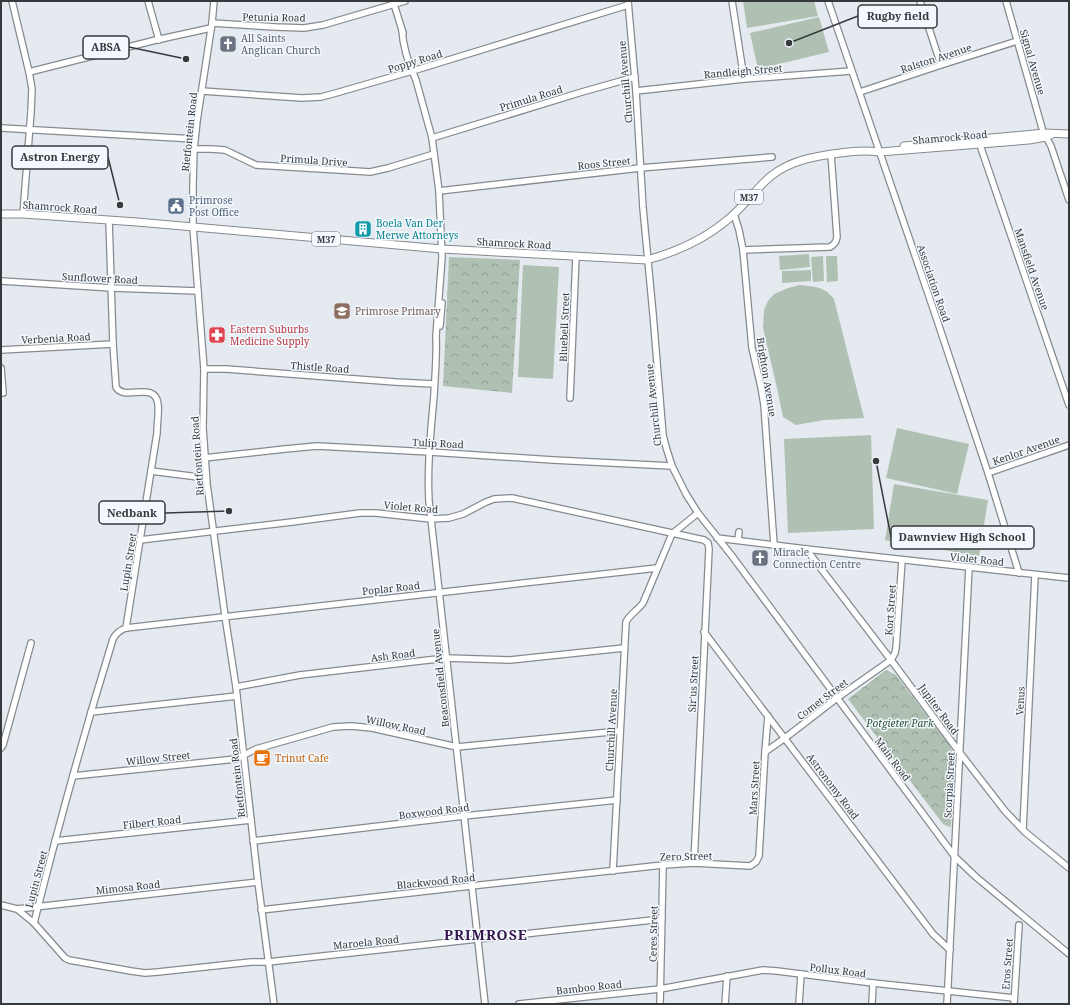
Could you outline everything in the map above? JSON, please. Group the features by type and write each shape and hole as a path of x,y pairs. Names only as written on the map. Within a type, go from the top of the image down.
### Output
{"main road":[{"name":"M37","path":"1046,133 1069,134"},
{"name":"Shamrock Road","path":"1,213 109,220 442,249 647,260 687,246 711,233 734,214 756,189 780,169 790,164 815,156 857,151 980,142 1029,137 1046,133"}],"street":[{"path":"12,1 32,89 23,214"},
{"path":"148,1 159,40"},
{"name":"Rietfontein Road","path":"214,1 212,26 194,149 193,227 204,369 202,412 204,458 236,687 253,841 274,1004"},
{"name":"Petunia Road","path":"29,72 212,26 304,28 323,25 393,3 405,1"},
{"path":"732,1 744,79"},
{"name":"Association Road","path":"828,1 860,92 877,150 934,311 988,473 1019,573"},
{"path":"920,1 940,65"},
{"name":"Signal Avenue","path":"1006,1 1046,133 1069,200"},
{"name":"Beaconsfield Avenue","path":"393,3 402,30 402,40 414,71 432,138 439,191 442,249 440,293 442,302 434,384 428,485 485,1004"},
{"name":"Poppy Road","path":"202,91 310,98 336,93 414,71 628,3"},
{"name":"Churchill Avenue","path":"613,871 626,622 643,603 672,534 698,513 686,494 672,466 663,430 647,260 635,77 628,3"},
{"name":"Ralston Avenue","path":"860,92 1017,41"},
{"name":"Randleigh Street","path":"636,91 744,79 851,70"},
{"name":"Primula Road","path":"432,138 635,77"},
{"path":"1,128 195,139"},
{"name":"Mansfield Avenue","path":"980,142 1069,405"},
{"name":"Primula Drive","path":"194,149 225,150 256,165 355,172 370,172 388,168 434,154"},
{"path":"743,250 830,247 834,245 837,237 831,154"},
{"name":"Roos Street","path":"439,191 640,168 772,157"},
{"name":"Brighton Avenue","path":"734,214 740,230 752,348 764,405 774,545"},
{"name":"Lupin Street","path":"34,923 73,776 113,639 116,634 122,629 126,628 157,433 158,405 157,400 152,394 146,392 123,393 117,390 116,387 109,220"},
{"name":"Bluebell Street","path":"570,398 576,256"},
{"name":"Sunflower Road","path":"1,281 198,292"},
{"name":"Verbenia Road","path":"1,350 113,344"},
{"path":"1,368 3,393"},
{"name":"Thistle Road","path":"204,369 434,384"},
{"name":"Kenlor Avenue","path":"988,473 1069,445"},
{"name":"Tulip Road","path":"204,458 317,446 672,466"},
{"path":"151,471 206,478"},
{"name":"Violet Road","path":"140,540 360,513 442,518 456,516 494,499 512,498 672,534"},
{"name":"Main Road","path":"698,513 732,556 955,857 976,877 1069,954"},
{"path":"738,540 739,532"},
{"name":"Sir'us Street","path":"672,534 701,540 708,543 709,549 694,863"},
{"name":"Violet Road","path":"717,538 1069,578"},
{"name":"Jupiter Road","path":"806,549 1005,811 1022,829 1069,868"},
{"name":"Kort Street","path":"891,660 896,648 902,560"},
{"name":"Scorpia Street","path":"947,1004 969,567"},
{"name":"Poplar Road","path":"126,628 657,568"},
{"name":"Venus","path":"1022,829 1035,574"},
{"name":"Astronomy Road","path":"704,631 933,934 950,950"},
{"path":"1,748 4,745 31,643"},
{"name":"Ash Road","path":"236,687 300,675 446,658 510,660 624,648"},
{"name":"Comet Street","path":"764,752 891,660"},
{"path":"91,712 237,696"},
{"name":"Mars Street","path":"758,860 764,752 768,716"},
{"name":"Willow Road","path":"244,754 324,729 344,726 372,728 457,747 620,731"},
{"name":"Willow Street","path":"73,776 236,759 244,754"},
{"name":"Boxwood Road","path":"253,841 464,816 617,800"},
{"name":"Filbert Road","path":"55,841 251,820"},
{"name":"Zero Street","path":"613,871 694,863 748,867 753,865 758,860"},
{"name":"Ceres Street","path":"660,1004 664,865"},
{"name":"Blackwood Road","path":"262,910 613,871"},
{"name":"Mimosa Road","path":"1,905 17,909 258,882"},
{"path":"17,909 34,923"},
{"name":"Maroela Road","path":"34,923 65,958 73,962 144,973 251,962 268,962 662,919"},
{"name":"Eros Street","path":"1014,1001 1019,925"},
{"name":"Pollux Road","path":"660,989 763,970 947,991 1014,1001"},
{"path":"799,1004 801,974"},
{"path":"725,1004 726,976"},
{"path":"872,1004 873,983"},
{"name":"Bamboo Road","path":"519,1004 660,989"}],"green space":[{"path":"743,1 814,1 818,16 747,28"},
{"path":"819,17 829,52 758,69 750,33"},
{"path":"809,254 810,267 780,270 779,256"},
{"path":"823,256 824,281 813,282 811,257"},
{"path":"826,256 837,256 838,281 827,282"},
{"path":"449,257 520,260 512,393 443,386"},
{"path":"523,265 559,267 553,379 518,377"},
{"path":"811,270 811,281 782,283 782,271"},
{"path":"800,285 823,289 834,299 864,418 824,420 796,425 783,417 763,328 764,310 768,301 774,294"},
{"path":"897,428 969,444 957,494 886,478"},
{"path":"871,435 874,529 788,533 784,439"},
{"path":"894,484 988,500 979,556 885,540"},
{"name":"Potgieter Park","path":"886,670 896,675 950,746 954,761 951,827 943,824 848,699"}],"place":[{"name":"Rugby field","path":"789,43"},
{"name":"All Saints Anglican Church","path":"228,44"},
{"name":"ABSA","path":"186,59"},
{"name":"Astron Energy","path":"120,205"},
{"name":"Primrose Post Office","path":"176,206"},
{"name":"Boela Van Der Merwe Attorneys","path":"363,229"},
{"name":"Primrose Primary","path":"342,311"},
{"name":"Eastern Suburbs Medicine Supply","path":"217,335"},
{"name":"Dawnview High School","path":"876,461"},
{"name":"Nedbank","path":"229,511"},
{"name":"Miracle Connection Centre","path":"760,558"},
{"name":"Trinut Cafe","path":"262,758"}],"district":[{"name":"PRIMROSE","path":"486,934"}]}
